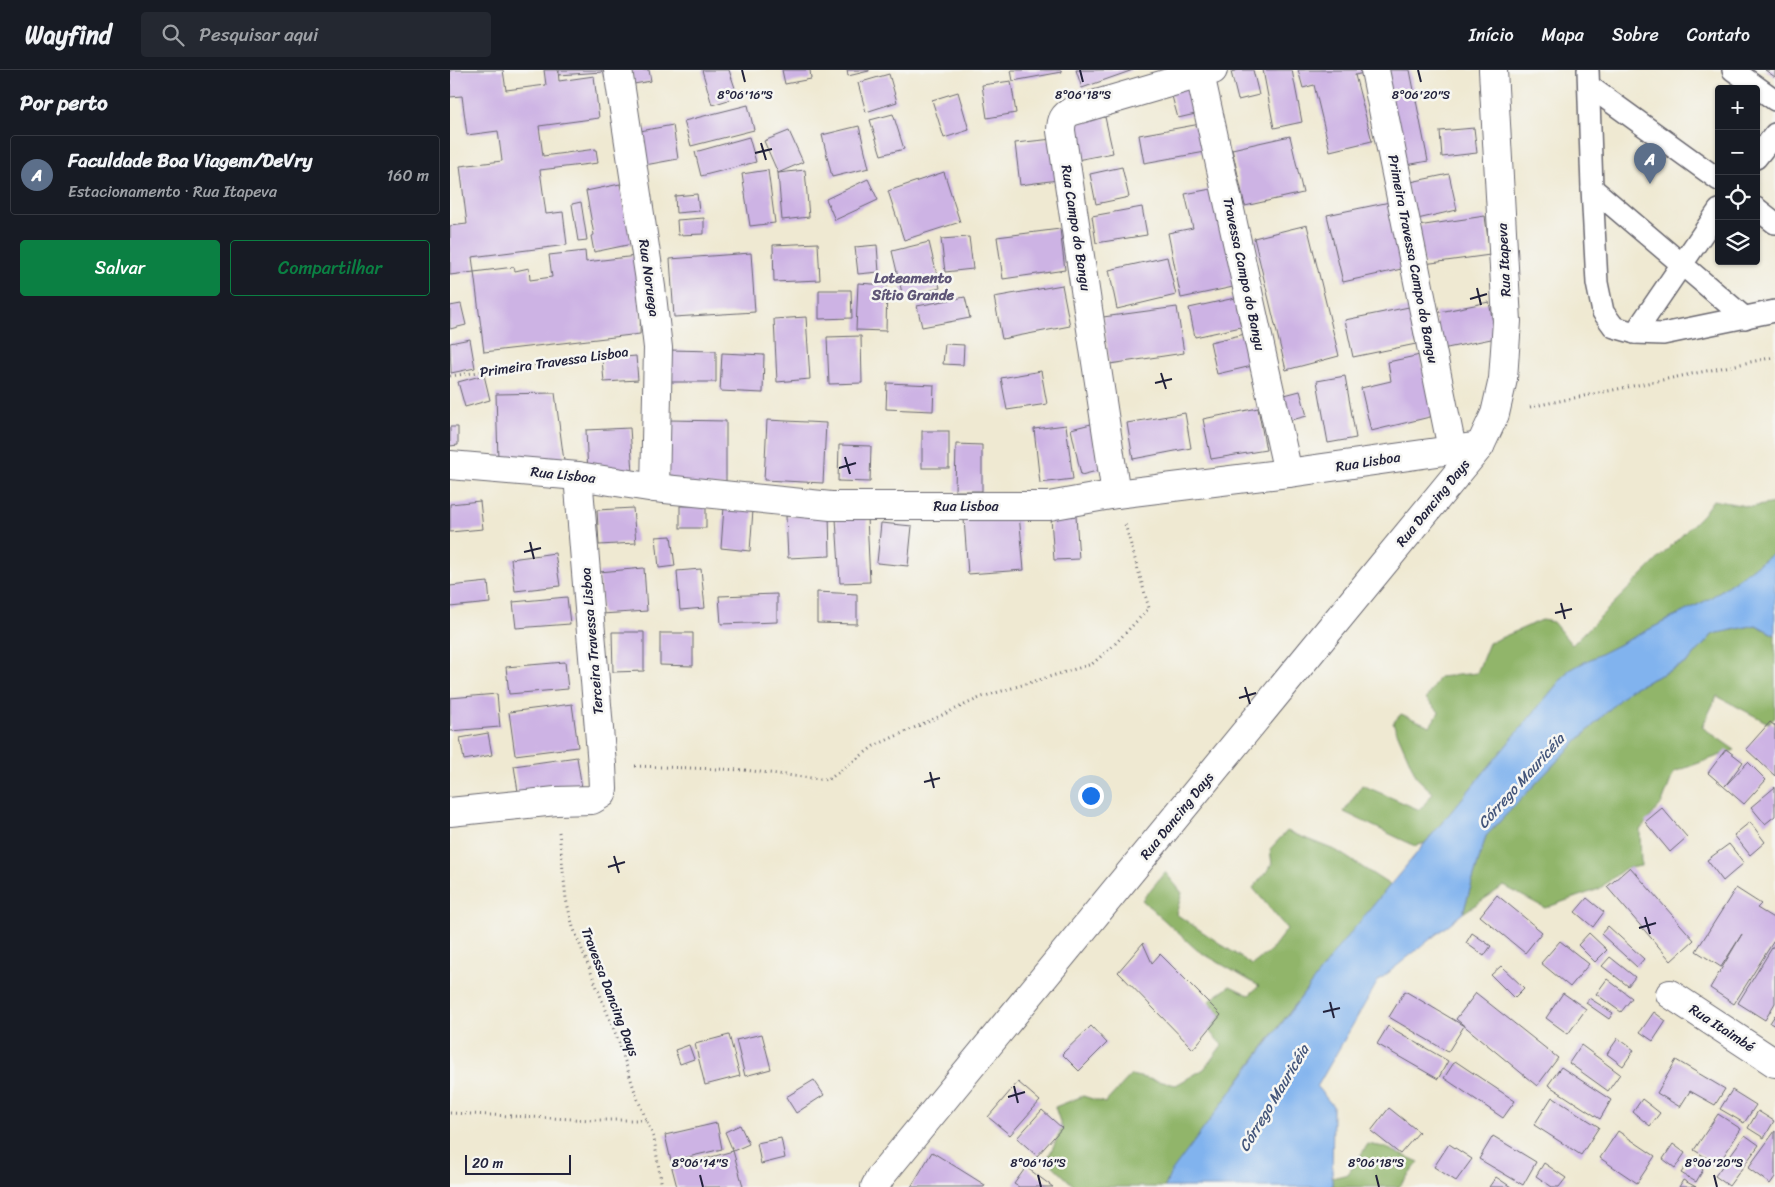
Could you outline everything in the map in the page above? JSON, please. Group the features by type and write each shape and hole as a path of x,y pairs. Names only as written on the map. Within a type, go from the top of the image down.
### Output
{"street":[{"name":"Rua Noruega","path":"618,70 651,287 658,348 655,488"},
{"name":"Primeira Travessa Campo do Bangu","path":"1375,70 1452,449"},
{"name":"Rua Itapeva","path":"1480,446 1495,414 1503,379 1507,321 1493,70"},
{"name":"Travessa Campo do Bangu","path":"1207,72 1288,474"},
{"name":"Rua Campo do Bangu","path":"1116,494 1062,141 1061,121 1068,113 1073,111 1207,72"},
{"name":"Rua Lisboa","path":"450,465 578,476 655,488 831,506 1049,506 1116,494 1288,474 1480,446"},
{"name":"Rua Dancing Days","path":"875,1187 887,1169 1480,446"},
{"name":"Terceira Travessa Lisboa","path":"556,801 592,800 602,794 603,788 578,476"},
{"path":"450,812 556,801"},
{"name":"Rua Itaimbé","path":"1670,994 1775,1063"}],"lane":[{"path":"1733,70 1775,100"},
{"path":"1589,78 1715,177"},
{"path":"1589,78 1597,283 1603,312 1614,326 1635,333 1663,334 1775,311"},
{"path":"1760,153 1775,134"},
{"path":"1592,188 1745,318"},
{"path":"1760,211 1775,223"},
{"path":"1635,333 1715,216"}],"path":[{"name":"Primeira Travessa Lisboa","path":"450,376 658,348"},
{"path":"1495,414 1775,357"},
{"path":"602,765 744,770 828,780 874,746 982,697 1092,664 1114,645 1148,608 1116,494"},
{"name":"Travessa Dancing Days","path":"556,801 566,899 573,927 618,1040 654,1139 662,1187"},
{"path":"450,1114 593,1120 646,1120"}],"green space":[{"path":"1713,500 1751,507 1775,503 1775,552 1709,599 1569,670 1425,843 1415,846 1344,812 1362,785 1420,810 1433,793 1417,778 1393,723 1401,714 1430,726 1439,712 1426,699 1439,677 1477,673 1489,643 1542,620 1553,622 1572,645 1703,514"},
{"path":"1756,625 1775,635 1775,718 1768,723 1717,696 1702,727 1735,750 1674,772 1662,803 1640,830 1641,866 1624,869 1599,889 1545,908 1504,886 1463,913 1486,836 1559,759 1629,690 1688,662 1713,634"},
{"path":"1287,831 1337,851 1390,885 1332,957 1248,1068 1167,1181 1165,1187 1075,1187 1047,1160 1062,1128 1055,1107 1083,1096 1105,1103 1131,1075 1176,1085 1204,1069 1222,1045 1209,1031 1221,1015 1209,1001 1230,986 1249,995 1259,986 1197,950 1142,900 1165,872 1182,893 1176,914 1252,965 1271,950 1287,929 1253,888 1272,865 1270,849"},
{"path":"1368,1144 1384,1147 1419,1162 1399,1187 1332,1187 1332,1178 1348,1174"}],"water":[{"name":"Córrego Mauricéia","path":"1775,552 1775,635 1756,625 1713,634 1688,662 1629,690 1559,759 1486,836 1463,913 1378,981 1317,1087 1333,1106 1332,1187 1165,1187 1170,1174 1337,949 1569,670 1709,599"}],"building":[{"path":"450,70 503,70 506,90 546,85 544,70 558,70 559,81 594,76 599,118 539,126 543,156 596,149 598,163 540,170 546,214 563,212 567,245 472,257 474,272 450,275 450,226 467,224 460,166 502,161 498,131 467,135 462,96 450,97"},
{"path":"559,70 602,70 602,72 559,75"},
{"path":"631,70 649,70 651,81 634,84"},
{"path":"702,70 729,70 738,97 712,105"},
{"path":"782,70 810,70 811,79 785,84"},
{"path":"847,70 869,70 869,71 848,76"},
{"path":"1011,70 1061,70 1062,72 1013,81"},
{"path":"1076,70 1133,70 1082,88"},
{"path":"1253,70 1259,95 1238,100 1231,72"},
{"path":"1263,70 1292,70 1302,122 1274,128"},
{"path":"1298,70 1367,70 1368,72 1355,75 1372,141 1330,151 1314,85 1303,88"},
{"path":"1382,70 1410,70 1428,161 1401,166"},
{"path":"1765,70 1775,70 1775,77"},
{"path":"889,74 897,102 866,112 858,83"},
{"path":"1011,81 1016,113 987,118 982,85"},
{"path":"1193,84 1200,113 1178,118 1170,89"},
{"path":"958,92 969,130 944,138 932,100"},
{"path":"748,105 754,130 691,146 684,121"},
{"path":"893,114 904,149 881,155 870,120"},
{"path":"1105,117 1113,153 1077,160 1070,124"},
{"path":"1206,123 1211,151 1144,163 1139,135"},
{"path":"673,125 678,159 645,165 640,131"},
{"path":"859,126 869,168 832,177 822,135"},
{"path":"1474,128 1477,153 1442,157 1440,131"},
{"path":"789,131 803,162 778,173 764,141"},
{"path":"1290,136 1303,193 1245,206 1232,149"},
{"path":"749,137 756,162 701,176 695,152"},
{"path":"1053,139 1058,180 1020,185 1015,143"},
{"path":"1122,167 1129,197 1096,204 1090,174"},
{"path":"768,170 775,223 750,226 742,174"},
{"path":"805,170 809,217 782,220 778,173"},
{"path":"944,172 960,222 904,240 888,191"},
{"path":"1449,174 1457,210 1413,220 1406,183"},
{"path":"868,179 878,200 835,220 826,199"},
{"path":"620,184 632,244 594,252 591,236 594,235 586,191"},
{"path":"1216,188 1238,286 1181,298 1168,233 1193,228 1185,194"},
{"path":"697,194 699,211 676,213 675,196"},
{"path":"581,202 587,240 578,241 572,204"},
{"path":"1390,202 1406,268 1343,282 1327,215"},
{"path":"1142,207 1147,235 1096,243 1092,216"},
{"path":"1485,216 1490,255 1424,264 1418,226"},
{"path":"704,218 704,234 678,235 677,220"},
{"path":"1307,225 1339,356 1286,370 1254,238"},
{"path":"1060,229 1065,270 1003,279 997,237"},
{"path":"969,237 973,269 945,272 941,239"},
{"path":"929,242 940,288 903,297 892,251"},
{"path":"818,243 820,280 774,282 773,245"},
{"path":"877,245 879,272 858,274 855,247"},
{"path":"585,251 586,262 636,256 641,303 640,334 484,352 474,272 514,267 515,271 529,268 530,280 552,277 549,255"},
{"path":"751,253 755,312 674,317 670,259"},
{"path":"1167,257 1176,295 1117,309 1109,270"},
{"path":"858,283 887,285 886,331 856,330"},
{"path":"1062,285 1070,326 1002,339 994,297"},
{"path":"819,290 851,290 852,318 819,319"},
{"path":"965,297 970,318 922,327 917,306"},
{"path":"1235,298 1241,327 1195,337 1189,308"},
{"path":"1489,302 1496,338 1442,349 1435,313"},
{"path":"461,304 466,325 450,329 450,306"},
{"path":"1177,307 1184,353 1110,364 1103,317"},
{"path":"1409,307 1416,344 1353,357 1345,320"},
{"path":"806,317 810,379 777,382 774,319"},
{"path":"1245,334 1252,366 1217,374 1210,342"},
{"path":"861,336 862,383 829,384 827,337"},
{"path":"470,339 475,368 451,373 450,343"},
{"path":"945,344 964,345 963,365 943,364"},
{"path":"669,350 716,351 716,382 668,382"},
{"path":"722,353 764,355 763,393 720,391"},
{"path":"1420,355 1434,416 1371,431 1361,388 1391,381 1388,362"},
{"path":"636,356 638,380 604,382 602,359"},
{"path":"1041,371 1047,404 1007,410 1001,378"},
{"path":"484,375 490,400 465,407 458,382"},
{"path":"1345,376 1356,438 1328,443 1317,381"},
{"path":"887,383 934,385 933,411 886,409"},
{"path":"1300,391 1307,416 1284,422 1277,397"},
{"path":"555,393 564,461 498,459 496,394"},
{"path":"1258,408 1266,450 1211,459 1203,419"},
{"path":"1185,413 1191,448 1133,459 1127,423"},
{"path":"669,420 726,421 726,486 668,486"},
{"path":"767,420 826,423 823,483 764,480"},
{"path":"1091,424 1101,470 1081,475 1071,429"},
{"path":"1066,425 1073,479 1040,483 1034,429"},
{"path":"450,427 458,427 458,445 450,446"},
{"path":"630,428 633,473 588,475 586,430"},
{"path":"922,431 949,431 949,468 922,468"},
{"path":"956,444 982,445 982,491 955,491"},
{"path":"839,445 871,446 870,482 838,481"},
{"path":"480,501 483,529 450,532 450,504"},
{"path":"680,506 706,506 706,528 680,528"},
{"path":"724,507 753,510 750,551 721,548"},
{"path":"633,508 636,543 599,545 597,510"},
{"path":"1019,514 1024,570 968,574 964,519"},
{"path":"829,515 830,556 788,558 786,516"},
{"path":"1076,516 1079,559 1054,560 1051,518"},
{"path":"867,517 870,582 840,583 836,519"},
{"path":"881,523 912,526 908,566 877,563"},
{"path":"671,536 675,566 659,568 656,537"},
{"path":"555,553 560,586 515,591 511,559"},
{"path":"644,568 647,611 602,614 599,572"},
{"path":"701,569 705,608 680,610 677,571"},
{"path":"488,582 490,603 450,607 450,586"},
{"path":"817,592 857,594 857,624 817,623"},
{"path":"777,594 777,622 721,624 719,596"},
{"path":"567,597 570,624 516,628 513,602"},
{"path":"612,632 644,632 644,671 613,672"},
{"path":"660,633 693,633 693,666 660,665"},
{"path":"565,662 568,689 509,694 506,667"},
{"path":"497,694 500,727 450,731 450,698"},
{"path":"572,704 578,747 515,755 509,712"},
{"path":"1770,722 1775,726 1775,776 1746,749"},
{"path":"488,733 492,755 464,760 460,738"},
{"path":"1726,749 1743,762 1725,786 1748,762 1766,780 1744,804 1708,773"},
{"path":"577,757 582,788 519,798 514,766"},
{"path":"1775,787 1775,816 1765,824 1751,807"},
{"path":"1662,808 1687,837 1670,852 1645,822"},
{"path":"1750,822 1765,842 1750,855 1734,835"},
{"path":"1729,844 1744,863 1723,881 1707,860"},
{"path":"1630,867 1694,940 1671,961 1607,887"},
{"path":"1736,888 1761,904 1757,908 1775,919 1775,939 1734,1004 1710,988 1742,934 1721,967 1696,951"},
{"path":"1497,895 1542,932 1525,953 1480,916"},
{"path":"1587,898 1604,912 1593,927 1575,912"},
{"path":"1608,926 1644,959 1637,967 1601,934"},
{"path":"1472,933 1491,946 1484,956 1466,943"},
{"path":"1589,933 1607,950 1595,962 1578,945"},
{"path":"1560,941 1589,964 1570,987 1541,963"},
{"path":"1143,943 1152,963 1160,954 1221,1015 1193,1049 1118,972"},
{"path":"1775,943 1775,1003 1765,1020 1738,1003"},
{"path":"1610,957 1635,977 1628,986 1602,966"},
{"path":"1501,966 1524,988 1514,998 1491,975"},
{"path":"1607,979 1632,998 1621,1012 1596,994"},
{"path":"1405,991 1464,1026 1448,1052 1389,1017"},
{"path":"1476,993 1558,1058 1537,1086 1456,1019"},
{"path":"1563,993 1586,1009 1568,1034 1546,1018"},
{"path":"1589,998 1613,1013 1609,1019 1586,1003"},
{"path":"1654,1012 1666,1021 1653,1041 1640,1032"},
{"path":"1775,1015 1775,1026 1770,1023"},
{"path":"1091,1026 1107,1043 1079,1071 1062,1054"},
{"path":"1388,1026 1448,1061 1438,1079 1377,1044"},
{"path":"762,1034 771,1069 745,1076 736,1040"},
{"path":"729,1035 740,1076 705,1085 695,1044"},
{"path":"1618,1038 1634,1050 1623,1066 1607,1054"},
{"path":"689,1045 694,1059 680,1064 675,1050"},
{"path":"1581,1045 1620,1074 1608,1091 1569,1063"},
{"path":"1676,1060 1725,1089 1715,1105 1690,1091 1680,1107 1657,1093"},
{"path":"1455,1061 1515,1101 1503,1118 1444,1078"},
{"path":"1561,1067 1611,1100 1600,1119 1548,1085"},
{"path":"814,1080 824,1095 796,1113 786,1097"},
{"path":"1018,1082 1040,1101 1010,1135 988,1117"},
{"path":"1732,1090 1756,1105 1744,1123 1720,1109"},
{"path":"1552,1097 1599,1127 1581,1155 1534,1125"},
{"path":"1642,1099 1660,1113 1650,1126 1633,1112"},
{"path":"1389,1108 1419,1132 1400,1154 1371,1131"},
{"path":"1042,1110 1062,1128 1037,1156 1017,1138"},
{"path":"1758,1111 1774,1121 1764,1138 1748,1128"},
{"path":"1718,1114 1741,1129 1718,1165 1694,1150"},
{"path":"717,1123 722,1149 671,1161 665,1135"},
{"path":"740,1125 749,1144 733,1151 725,1132"},
{"path":"1618,1131 1655,1156 1637,1183 1600,1158"},
{"path":"1775,1131 1775,1177 1770,1184 1748,1168"},
{"path":"1745,1135 1759,1145 1729,1186 1715,1176"},
{"path":"1493,1136 1536,1162 1523,1185 1479,1159"},
{"path":"781,1138 785,1158 761,1164 757,1143"},
{"path":"1449,1144 1472,1159 1456,1181 1434,1167"},
{"path":"1673,1144 1685,1153 1675,1168 1663,1159"},
{"path":"733,1151 743,1186 677,1187 672,1168"},
{"path":"932,1152 985,1185 984,1187 911,1187"},
{"path":"1689,1161 1703,1170 1696,1182 1681,1173"},
{"path":"1544,1163 1566,1178 1559,1187 1552,1187 1536,1176"},
{"path":"1026,1167 1053,1187 1019,1187 1014,1184"},
{"path":"1496,1177 1511,1187 1489,1187"},
{"path":"1683,1180 1696,1187 1679,1187"}],"place":[{"name":"Faculdade Boa Viagem/DeVry","path":"1650,184"}],"district":[{"name":"Loteamento Sítio Grande","path":"913,286"}]}
